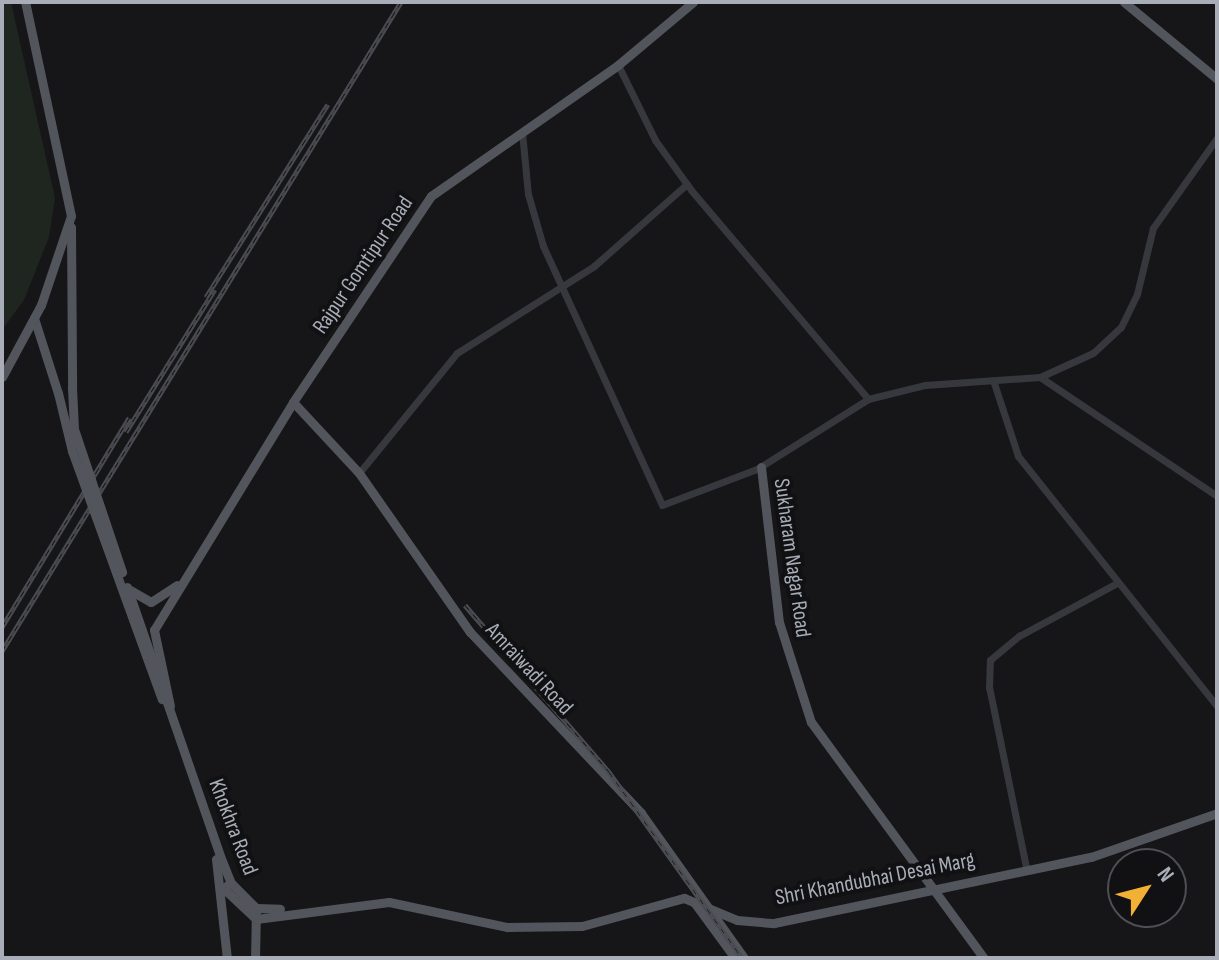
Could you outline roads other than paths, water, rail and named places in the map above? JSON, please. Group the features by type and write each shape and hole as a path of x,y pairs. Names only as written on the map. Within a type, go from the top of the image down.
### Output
{"main road":[{"path":"22,2 71,216 74,429 168,706"},
{"name":"Rajpur Gomtipur Road","path":"205,550 293,402 431,196 618,65 693,2"},
{"path":"1127,2 1217,76"},
{"path":"66,199 64,233 71,245"},
{"path":"2,377 34,314 71,216"},
{"path":"34,314 72,451 168,706"},
{"path":"2,369 34,314"},
{"path":"19,348 32,341 43,347"},
{"name":"Amraiwadi Road","path":"293,402 359,473 448,606 641,813 685,878 695,899"},
{"name":"Sukharam Nagar Road","path":"761,467 779,622 811,722 984,958"},
{"path":"127,587 145,601 162,600 205,550"},
{"path":"168,706 172,695 152,634 205,550"},
{"name":"Khokhra Road","path":"168,706 227,885 227,958"},
{"name":"Shri Khandubhai Desai Marg","path":"930,888 1099,855 1217,811"},
{"name":"Shri Khandubhai Desai Marg","path":"256,913 389,898 470,917 539,923 581,921 663,900 695,899 737,920 774,923 1104,850 1217,811"},
{"path":"227,885 256,913 258,934 255,958"},
{"path":"695,899 735,958"},
{"path":"695,899 744,958"},
{"name":"Shri Khandubhai Desai Marg","path":"256,913 275,915 389,902 492,924 553,927 582,926 663,900"},
{"path":"258,934 275,915"}],"street":[{"path":"618,65 655,140 687,184 868,399"},
{"name":"Sukharam Nagar Road","path":"522,132 528,194 560,291 662,505 761,467"},
{"path":"761,467 868,399 925,385 994,383 1040,377 1093,353 1121,327 1137,294 1153,228 1217,138"},
{"path":"359,473 457,353 560,291 687,184"},
{"path":"1040,377 1217,496"},
{"path":"994,383 1018,456 1115,584 1217,706"},
{"path":"1026,867 989,687 990,660 1019,636 1115,584"}],"railway":[{"path":"2,651 401,2"},
{"path":"206,297 328,104"},
{"path":"126,432 215,289"},
{"path":"2,627 129,418"},
{"path":"465,605 609,772 742,958"}]}
